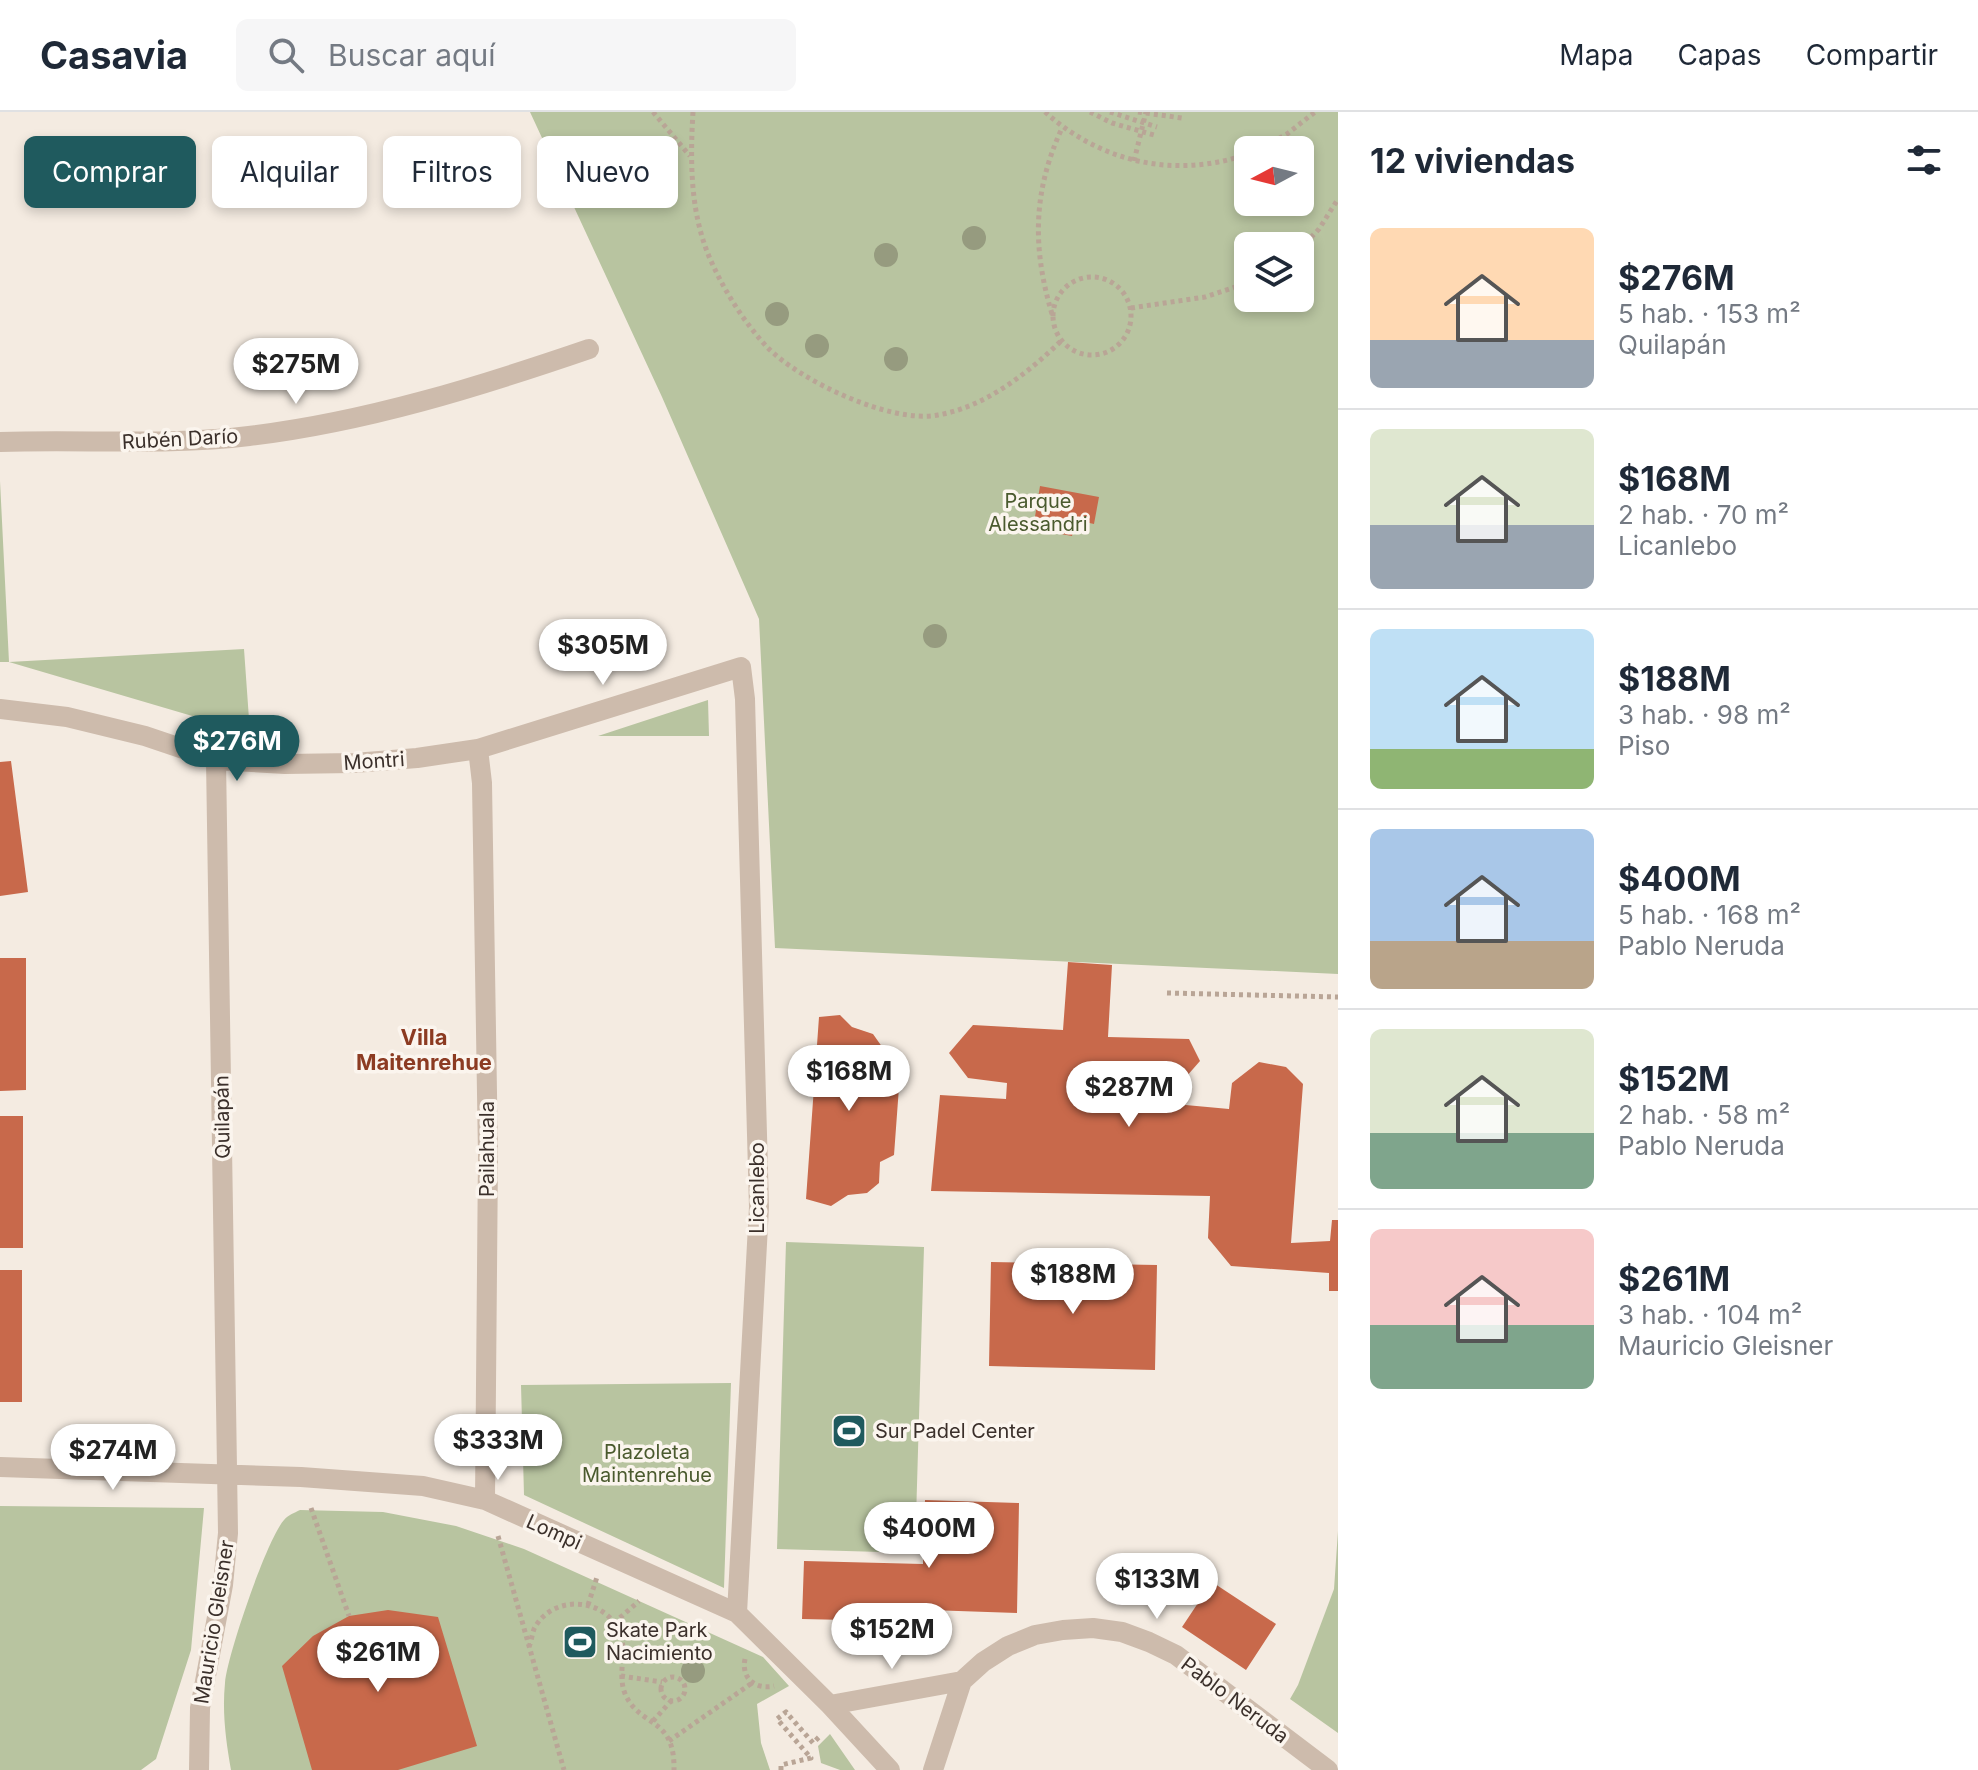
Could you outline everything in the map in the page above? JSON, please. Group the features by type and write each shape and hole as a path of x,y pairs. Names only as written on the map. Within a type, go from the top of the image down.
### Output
{"street":[{"name":"Rubén Darío","path":"0,442 147,442 248,436 387,411 471,389 589,349"},
{"name":"Montri","path":"0,709 80,720 145,736 216,760 285,764 354,763 478,749 741,667"},
{"name":"Licanlebo","path":"737,1613 759,1207 745,699 741,667"},
{"name":"Pailahuala","path":"478,749 483,799 488,1155 485,1500"},
{"name":"Quilapán","path":"216,760 227,1473"},
{"name":"Lompi","path":"0,1467 227,1473 423,1486 485,1500 737,1613 890,1770"},
{"name":"Mauricio Gleisner","path":"199,1770 200,1708 223,1585 228,1533 227,1473"},
{"name":"Pablo Neruda","path":"830,1705 962,1681 983,1662 1008,1646 1035,1635 1093,1628 1122,1632 1176,1655 1328,1770"},
{"path":"933,1770 962,1681"}],"path":[{"path":"653,112 691,157"},
{"path":"693,112 691,184 710,259 743,318 770,350 802,372 836,391 903,415 938,415 953,412 1001,388 1061,341"},
{"path":"1045,112 1062,128 1109,154 1134,161 1165,166 1197,166 1234,158"},
{"path":"1090,112 1112,123 1154,135"},
{"path":"1110,112 1157,127"},
{"path":"1138,112 1182,118"},
{"path":"1283,136 1315,112"},
{"path":"1134,161 1146,113"},
{"path":"1053,319 1058,296 1076,280 1087,277 1110,281 1127,297 1132,320 1129,331 1114,349 1104,354 1080,354 1061,341 1053,319 1041,267 1038,210 1043,175 1062,128"},
{"path":"1314,234 1338,199"},
{"path":"1131,308 1205,297 1234,288"},
{"path":"1167,993 1338,997"},
{"path":"311,1508 349,1616"},
{"path":"497,1533 564,1770"},
{"path":"588,1605 598,1572"},
{"path":"614,1623 639,1601"},
{"path":"529,1647 535,1628 547,1614 563,1605 579,1603 608,1615 623,1642 621,1676 629,1702 653,1721 669,1741 674,1770"},
{"path":"751,1649 743,1665 752,1683 765,1688 781,1681"},
{"path":"621,1676 663,1682"},
{"path":"675,1676 682,1680 686,1689 683,1697 676,1702 671,1701 661,1694 666,1678 675,1676"},
{"path":"669,1741 752,1683"},
{"path":"653,1721 671,1701"},
{"path":"781,1770 781,1765 811,1758 777,1719 786,1712 813,1743 822,1734 813,1724"}],"green space":[{"name":"Parque Alessandri","path":"530,112 1338,112 1338,974 775,948 759,619 662,397 574,208 678,208 678,136 541,136"},
{"path":"0,481 9,662 0,662"},
{"path":"244,649 250,733 9,662"},
{"path":"708,700 709,736 598,736"},
{"name":"Sur Padel Center","path":"786,1242 924,1247 915,1553 777,1549"},
{"name":"Plazoleta Maintenrehue","path":"731,1383 724,1588 524,1495 521,1385"},
{"path":"0,1506 204,1508 191,1650 156,1759 141,1770 0,1770"},
{"path":"300,1510 383,1512 456,1526 524,1549 763,1657 789,1686 757,1704 761,1743 770,1770 231,1770 224,1705 227,1669 268,1550 286,1518"},
{"path":"1338,1531 1338,1733 1290,1699 1334,1589"},
{"path":"830,1734 855,1770 840,1770 821,1763 818,1746"}],"building":[{"path":"1040,486 1099,497 1094,524 1076,520 1072,536 1033,529"},
{"path":"11,761 28,892 0,896 0,762"},
{"path":"0,958 26,958 26,1090 0,1091"},
{"path":"1068,962 1112,965 1108,1037 1189,1039 1200,1061 1179,1085 1155,1085 1153,1102 1229,1109 1232,1083 1259,1062 1286,1067 1303,1084 1291,1243 1330,1241 1332,1220 1338,1220 1338,1291 1329,1291 1329,1273 1231,1266 1208,1238 1210,1196 931,1191 940,1095 1006,1099 1007,1083 968,1078 949,1053 973,1025 1063,1030"},
{"path":"840,1015 852,1027 873,1034 885,1051 886,1078 899,1087 894,1155 880,1162 879,1183 867,1193 848,1195 831,1206 806,1199 819,1017"},
{"path":"0,1116 23,1116 23,1248 0,1248"},
{"path":"991,1262 1157,1265 1155,1370 989,1366"},
{"path":"0,1270 22,1270 22,1402 0,1402"},
{"path":"925,1500 1019,1503 1017,1613 929,1610 928,1622 864,1620 864,1607 847,1607 847,1620 802,1619 804,1561 923,1564"},
{"path":"1212,1582 1276,1624 1246,1670 1182,1627"},
{"path":"388,1610 438,1617 477,1746 398,1770 312,1770 282,1666 313,1636 349,1616"}],"place":[{"name":"Sur Padel Center","path":"849,1431"},
{"name":"Skate Park Nacimiento","path":"580,1642"}],"district":[{"name":"Villa Maitenrehue","path":"424,1050"}]}
